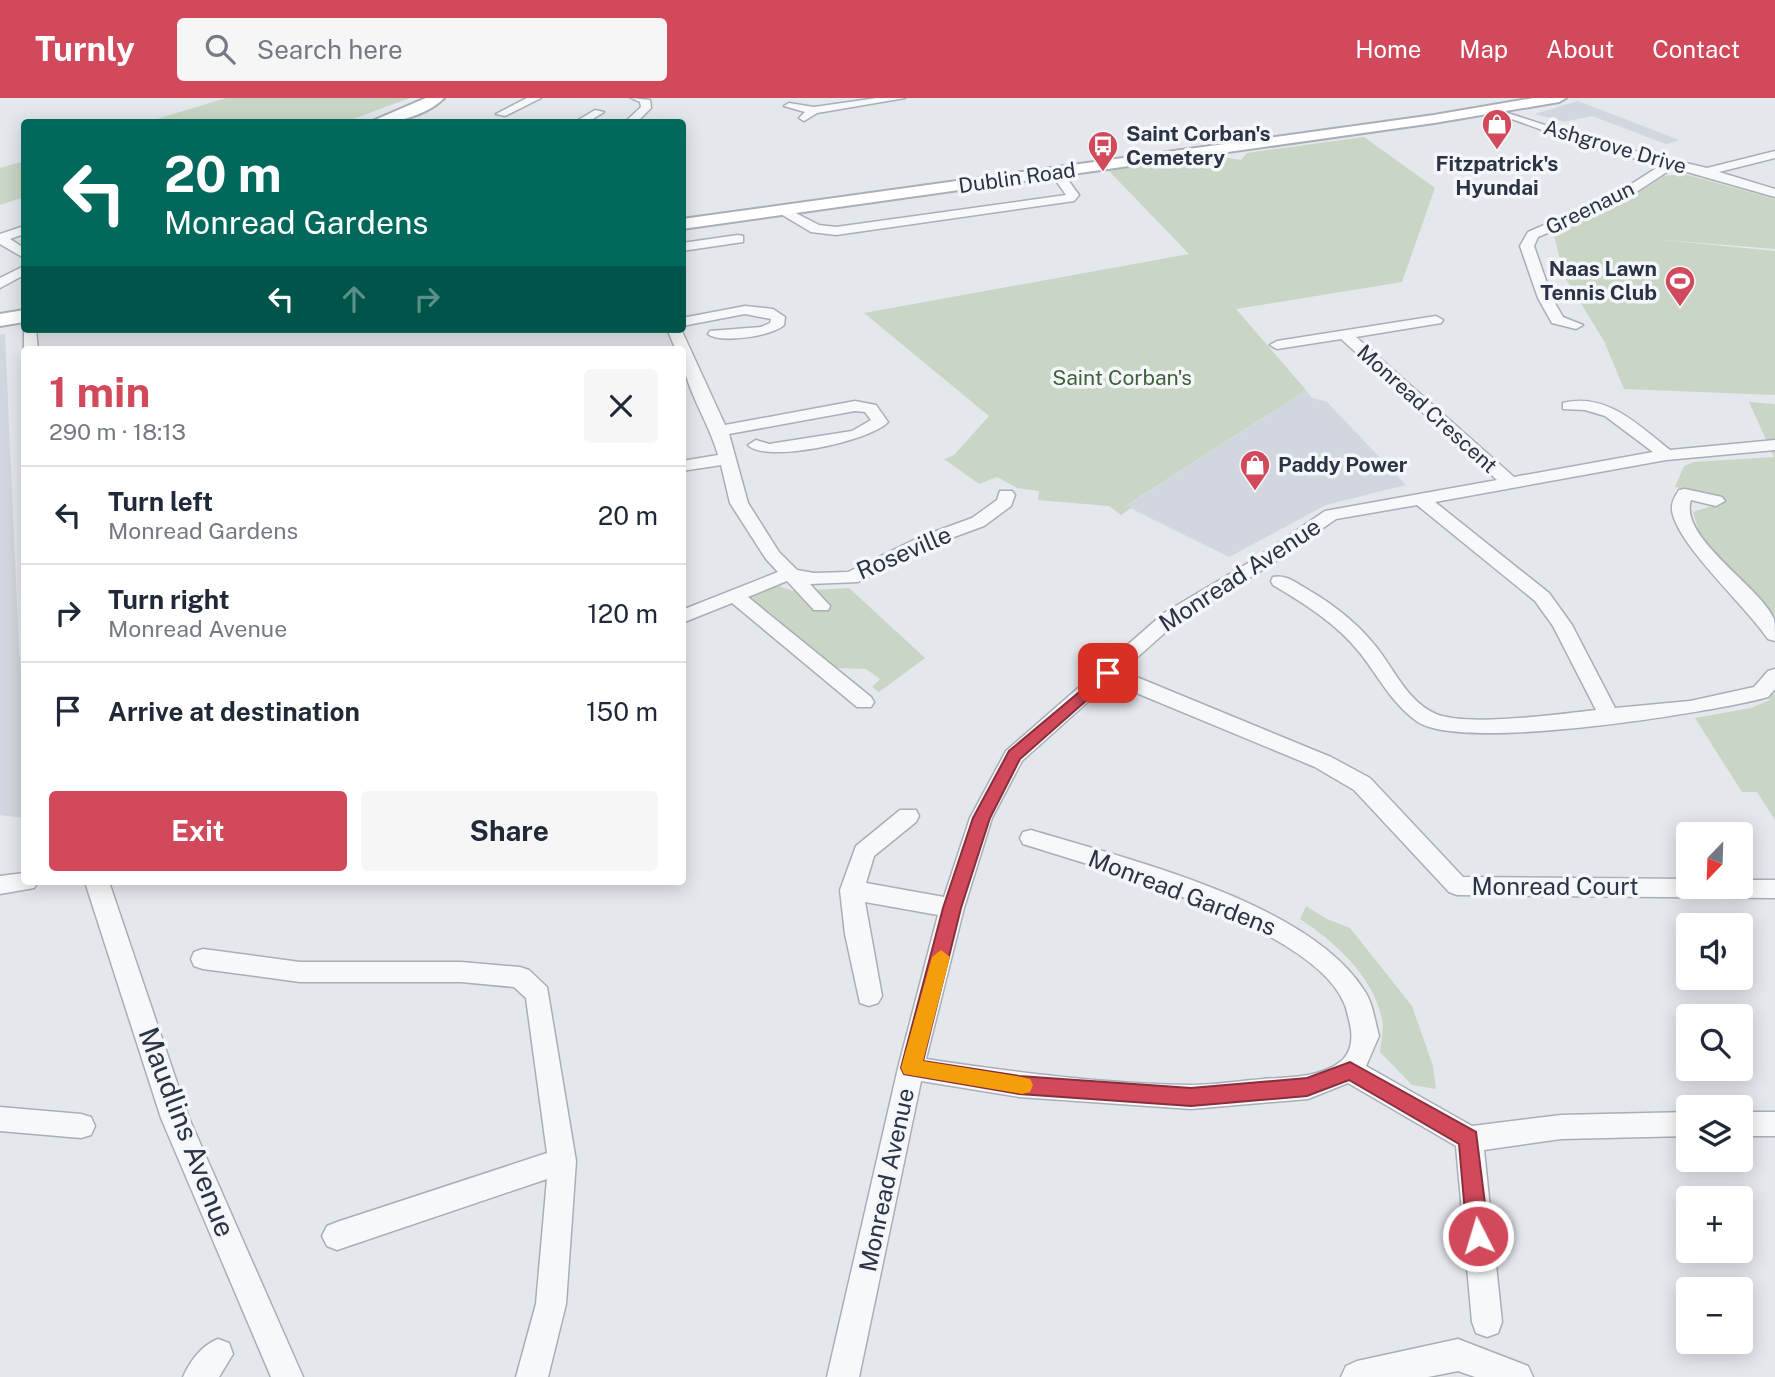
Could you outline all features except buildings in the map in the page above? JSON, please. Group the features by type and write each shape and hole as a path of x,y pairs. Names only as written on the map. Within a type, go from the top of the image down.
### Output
{"main road":[{"path":"386,119 437,98"},
{"name":"Dublin Road","path":"686,224 1496,110 1559,98"},
{"path":"0,320 21,316"}],"street":[{"path":"634,119 646,108 645,100 636,98"},
{"path":"789,106 814,110 900,98"},
{"path":"500,114 524,103 537,102"},
{"path":"804,118 814,110"},
{"name":"Ashgrove Drive","path":"1496,110 1597,146 1707,172 1775,154"},
{"name":"Greenaun","path":"1576,325 1557,320 1545,298 1527,246 1533,235 1620,197 1669,165"},
{"path":"780,210 816,229 836,231 1070,198 1073,195 1056,172"},
{"path":"1707,172 1775,192"},
{"path":"21,231 0,238 21,252"},
{"path":"686,246 738,239"},
{"path":"0,284 21,272"},
{"path":"686,321 754,310 771,312 778,317 777,325 764,331 715,334"},
{"name":"Monread Crescent","path":"1277,345 1436,320"},
{"name":"Monread Crescent","path":"1344,334 1510,483"},
{"path":"688,371 720,431 739,503 754,529 789,574 821,606"},
{"path":"1569,406 1588,404 1609,410 1667,455"},
{"path":"720,431 855,406 870,408 880,422 856,435 768,449 756,445"},
{"name":"Monread Avenue","path":"844,1377 911,1068 952,908 981,818 1014,755 1171,617 1261,563 1331,515 1667,455 1775,445"},
{"path":"686,465 727,458"},
{"path":"1716,501 1685,494 1680,507 1683,521 1701,548 1763,614 1775,635"},
{"name":"Roseville","path":"686,615 789,574 814,579 851,578 926,541 978,522 1004,502 1006,495"},
{"path":"1422,500 1542,597 1562,625 1608,714"},
{"path":"1280,581 1324,607 1366,646 1405,702 1428,719 1450,725 1519,725 1702,705 1761,692 1775,676"},
{"path":"735,596 864,702"},
{"name":"Monread Court","path":"1108,673 1324,762 1362,784 1457,886 1775,889"},
{"path":"869,996 856,934 852,890 864,852 908,817"},
{"name":"Monread Gardens","path":"1031,838 1215,900 1292,935 1334,971 1361,1006 1366,1039 1350,1070"},
{"path":"0,885 21,883"},
{"name":"Maudlins Avenue","path":"98,885 175,1118 287,1377"},
{"path":"852,890 952,908"},
{"path":"203,958 300,972 461,972 520,977 538,994 562,1161 551,1304 532,1377"},
{"path":"911,1068 1019,1085 1191,1097 1307,1087 1350,1070 1469,1139 1561,1128 1676,1124"},
{"path":"0,1119 81,1126"},
{"path":"1753,1124 1775,1124"},
{"path":"1469,1139 1487,1322"},
{"path":"337,1236 562,1161"},
{"path":"1357,1377 1458,1355 1517,1377"}],"shaded area":[{"path":"1578,101 1679,140 1666,144 1592,116 1564,122 1535,114"},
{"path":"5,334 21,669 21,818 0,815 0,335"},
{"path":"1306,390 1312,398 1327,402 1406,485 1326,505 1229,557 1126,506"}],"green space":[{"path":"226,98 410,98 353,119 157,119"},
{"name":"Saint Corban's","path":"1364,137 1435,188 1402,282 1236,309 1306,390 1127,505 1131,508 1121,515 1109,506 1038,500 1039,491 1017,488 997,477 979,484 944,459 954,455 989,416 864,313 1189,254 1108,170 1218,156 1241,160 1247,153"},
{"path":"21,162 21,198 0,205 0,168"},
{"name":"Naas Lawn Tennis Club","path":"1684,174 1775,199 1775,249 1652,239 1775,251 1775,395 1624,389 1604,341 1564,276 1554,235 1624,202 1664,176"},
{"path":"1749,402 1775,404 1775,616 1700,536 1693,512 1714,505 1715,496 1675,487 1684,466 1694,462 1774,457"},
{"path":"776,585 793,591 849,588 925,658 879,692 872,687 880,679 866,669 835,668 747,596"},
{"path":"1775,693 1775,820 1757,792 1742,792 1695,718 1751,708 1770,700 1767,696"},
{"path":"1306,906 1327,919 1350,928 1412,1006 1433,1066 1436,1089 1412,1085 1380,1052 1382,1019 1370,988 1339,949 1300,919"}],"slow traffic":[{"path":"941,957 911,1068 1022,1085"}],"place":[{"name":"Fitzpatrick's Hyundai","path":"1497,151"},
{"name":"Saint Corban's Cemetery","path":"1103,173"},
{"name":"Naas Lawn Tennis Club","path":"1680,308"},
{"name":"Paddy Power","path":"1255,492"}],"route":[{"path":"1108,673 1014,755 981,818 952,908 911,1068 1019,1085 1191,1097 1307,1087 1350,1070 1469,1139 1478,1236"}]}
